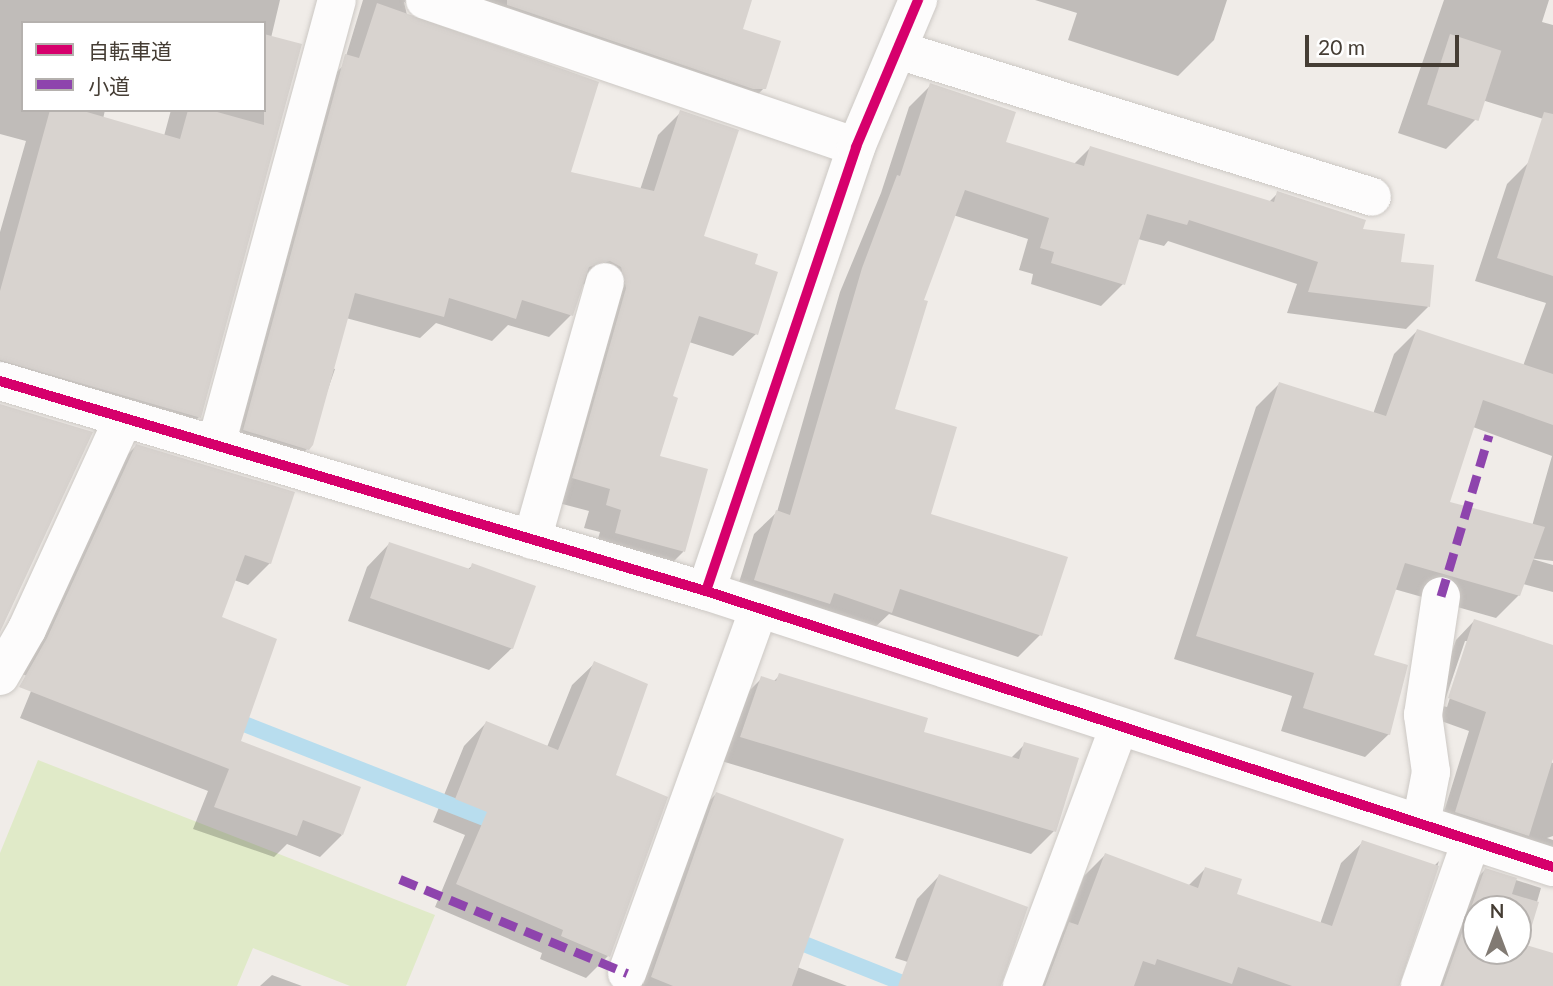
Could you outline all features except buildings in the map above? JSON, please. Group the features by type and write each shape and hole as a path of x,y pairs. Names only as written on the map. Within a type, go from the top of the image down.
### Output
{"street":[{"path":"216,445 337,0"},
{"path":"425,0 856,147"},
{"path":"706,591 856,147 918,0"},
{"path":"898,50 1372,197"},
{"path":"531,540 605,282"},
{"path":"0,381 706,591 1471,841 1551,859"},
{"path":"0,676 27,629 123,419"},
{"path":"1421,824 1432,772 1423,715 1441,596"},
{"path":"627,973 759,609"},
{"path":"1022,986 1119,727"},
{"path":"1420,986 1471,841"}],"green space":[{"path":"38,760 435,915 406,986 350,986 253,948 237,986 0,986 0,853"}],"waterway":[{"path":"229,718 504,826"},
{"path":"789,938 910,986"}],"marked path":[{"path":"1441,596 1489,435"},
{"path":"400,879 627,973"}],"cycle path":[{"path":"706,591 856,147 918,0"},
{"path":"0,381 706,591 1553,867"}]}
